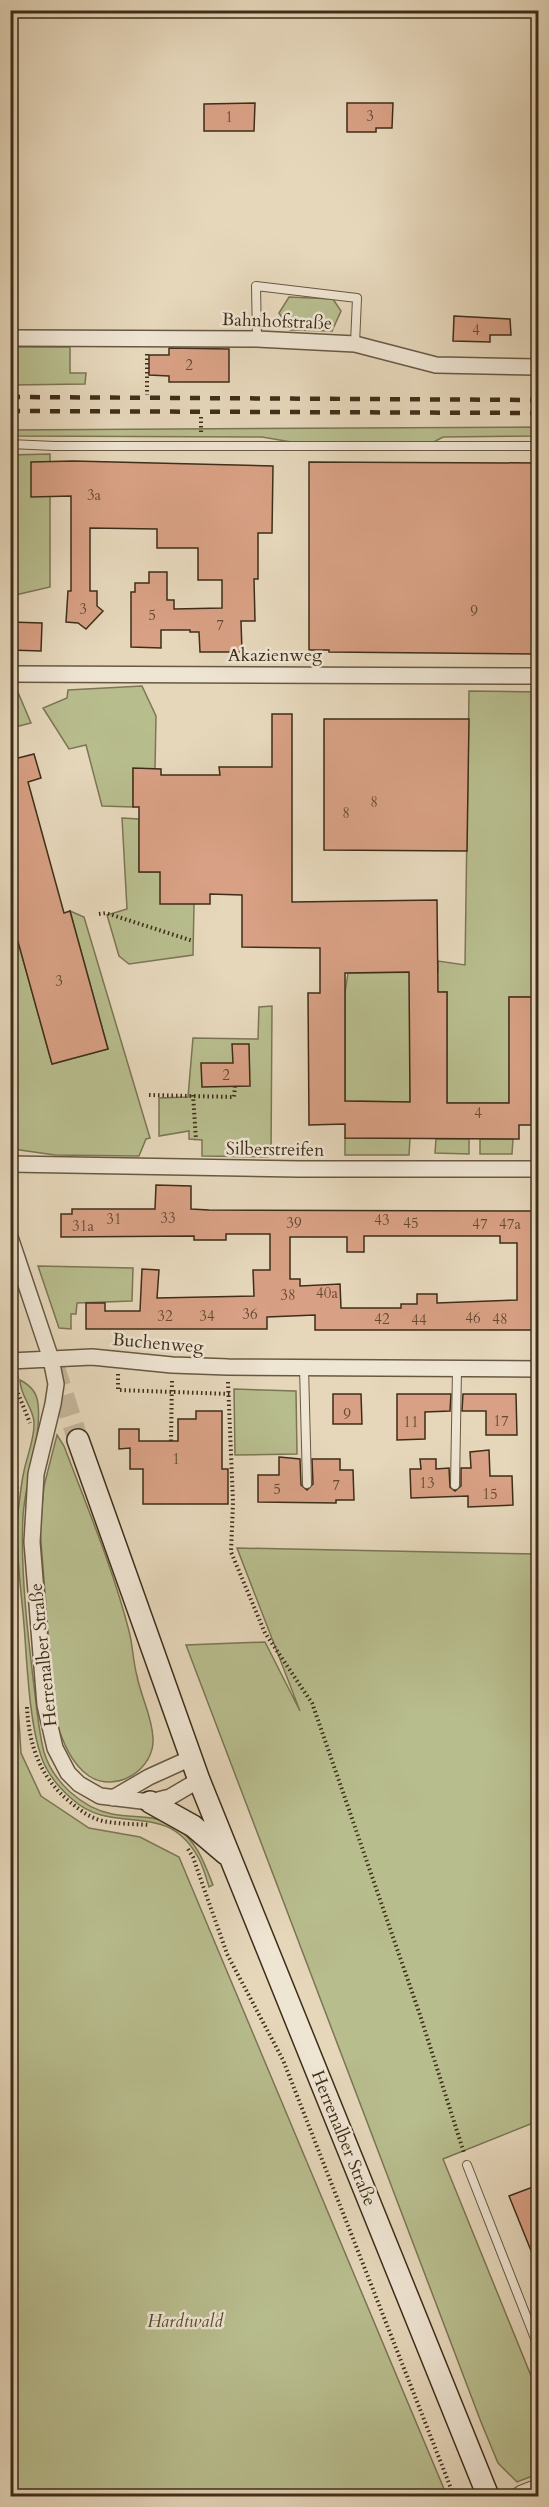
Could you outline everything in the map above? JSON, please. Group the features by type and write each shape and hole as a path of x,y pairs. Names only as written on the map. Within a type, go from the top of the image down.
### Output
{"main road":[{"name":"Herrenalber Straße","path":"78,1440 199,1780 488,2496"},
{"path":"150,1802 193,1826 229,1856"}],"street":[{"name":"Bahnhofstraße","path":"10,338 257,339 355,344 436,365 538,367"},
{"name":"Akazienweg","path":"10,674 538,676"},
{"name":"Silberstreifen","path":"10,1164 299,1169 538,1169"},
{"name":"Herrenalber Straße","path":"10,1237 51,1359 56,1384 36,1473 32,1507 32,1542 45,1706 55,1748 68,1773 88,1790 113,1798 150,1802 170,1797 199,1780"},
{"name":"Buchenweg","path":"15,1361 67,1357 228,1367 538,1369"},
{"path":"113,1798 149,1777 191,1758"}],"lane":[{"path":"257,339 256,286 357,298 355,344"},
{"path":"10,444 54,446 538,446"},
{"path":"304,1367 307,1484"},
{"path":"455,1485 457,1369"},
{"path":"467,2165 538,2346"},
{"path":"511,2496 538,2483"}],"path":[{"path":"146,338 147,395"},
{"path":"201,417 201,445"},
{"path":"99,914 106,913 193,941"},
{"path":"149,1095 234,1097 235,1086"},
{"path":"193,1095 196,1140"},
{"path":"119,1359 118,1390 172,1394 230,1394"},
{"path":"15,1361 15,1386 27,1412 30,1426"},
{"path":"171,1441 172,1365"},
{"path":"228,1367 233,1502 231,1552 265,1634 312,1703 420,2015 467,2165"},
{"path":"15,1536 14,1517 18,1481"},
{"path":"26,1703 32,1746 45,1774 60,1792 88,1815 102,1820 155,1825"},
{"path":"187,1847 193,1857 227,1954 283,2060 454,2496"}],"green space":[{"path":"289,297 333,299 341,311 332,331 290,330 279,313"},
{"path":"11,347 70,347 70,373 86,373 85,384 11,385"},
{"path":"538,427 538,436 443,437 430,444 303,444 262,437 11,436 10,430"},
{"path":"50,454 50,587 11,596 10,455"},
{"path":"142,686 156,716 155,769 133,769 133,807 102,806 86,745 69,749 43,708 67,698 68,690"},
{"path":"11,690 17,690 31,723 11,728"},
{"path":"469,691 538,692 538,997 509,997 509,1103 447,1103 447,992 410,993 410,1102 345,1101 345,993 348,973 438,972 438,961 465,965"},
{"path":"122,818 139,819 139,872 160,872 194,904 193,955 129,964 119,956 107,915 127,909"},
{"path":"70,911 84,917 150,1138 146,1139 139,1156 55,1155 13,1149 10,1143 10,913 52,1064 108,1049"},
{"path":"272,1006 271,1157 202,1156 202,1140 189,1139 189,1131 159,1136 159,1098 188,1097 193,1038 258,1039 259,1007"},
{"path":"345,1138 410,1138 409,1155 345,1155"},
{"path":"436,1139 469,1139 469,1154 435,1153"},
{"path":"480,1139 513,1139 512,1154 480,1154"},
{"path":"38,1266 133,1268 132,1301 77,1303 76,1314 71,1314 71,1329 59,1328"},
{"path":"20,1380 32,1389 36,1396 39,1417 23,1516 22,1539 26,1610 38,1722 48,1763 54,1774 70,1792 90,1806 112,1814 161,1820 184,1833 195,1846 203,1862 213,1885 209,1887 200,1860 185,1839 170,1828 155,1823 105,1816 88,1810 58,1785 46,1769 41,1756 31,1709 18,1554 18,1512 34,1428 33,1417"},
{"path":"234,1389 296,1391 297,1454 235,1455"},
{"path":"57,1435 64,1446 115,1584 129,1631 136,1671 152,1730 152,1749 148,1760 132,1775 111,1782 100,1781 82,1771 68,1750 55,1719 40,1530 44,1486"},
{"path":"237,1548 538,1554 538,2121 443,2159 538,2393 538,2474 517,2482 498,2463 481,2422 186,1645 265,1642 300,1711"},
{"name":"Hardtwald","path":"10,1577 21,1753 41,1796 89,1828 140,1837 179,1857 447,2496 11,2496"}],"building":[{"path":"255,103 254,131 204,131 204,104"},
{"path":"347,103 393,103 392,128 376,128 376,132 347,132"},
{"path":"454,316 510,319 511,335 490,335 490,342 453,341"},
{"path":"169,348 229,349 229,382 169,382 169,376 149,375 149,355 169,355"},
{"path":"31,462 273,466 272,533 258,533 258,579 254,579 255,621 241,621 242,652 200,652 199,632 190,632 190,630 161,630 161,648 131,647 131,592 135,592 135,583 149,583 149,572 167,572 167,600 174,600 174,609 222,608 222,580 198,580 198,548 157,548 157,529 90,528 90,591 97,591 97,606 103,611 86,629 78,623 66,622 68,591 71,591 71,496 31,497"},
{"path":"309,462 538,463 538,654 309,650"},
{"path":"10,622 42,623 41,651 10,650"},
{"path":"272,714 292,714 292,902 437,900 438,992 447,992 447,1103 509,1103 509,997 538,997 538,1125 519,1125 519,1139 345,1138 345,1124 309,1125 308,993 320,993 320,948 242,947 242,895 210,894 210,904 160,904 160,872 139,872 139,807 133,807 133,768 161,769 161,775 220,775 219,767 272,767","holes":["409,972 410,1102 345,1101 345,973"]},
{"path":"324,719 469,719 467,851 324,850"},
{"path":"34,754 41,778 28,782 64,913 70,911 108,1049 52,1064 10,913 10,760"},
{"path":"232,1044 249,1044 250,1086 202,1087 201,1063 233,1063"},
{"path":"156,1185 191,1186 191,1209 538,1211 538,1330 315,1330 315,1315 267,1317 267,1329 86,1329 86,1303 105,1303 105,1311 140,1311 142,1269 159,1270 157,1298 254,1296 253,1270 270,1270 270,1234 226,1234 226,1240 194,1240 194,1236 61,1237 61,1214 72,1214 72,1209 155,1209","holes":["364,1236 500,1236 500,1243 517,1243 517,1300 437,1303 437,1294 417,1294 417,1304 401,1304 401,1308 341,1308 340,1284 300,1286 300,1279 290,1279 290,1237 347,1237 347,1252 364,1252"]},
{"path":"333,1394 361,1394 362,1424 333,1424"},
{"path":"397,1394 451,1394 450,1411 425,1412 425,1439 397,1440"},
{"path":"463,1394 516,1394 517,1435 486,1435 486,1411 462,1411"},
{"path":"196,1411 222,1411 222,1469 228,1469 228,1504 143,1504 143,1469 130,1469 130,1448 119,1449 119,1429 139,1429 139,1441 178,1441 178,1419 196,1419"},
{"path":"489,1450 490,1476 512,1476 513,1505 468,1507 468,1496 411,1498 410,1469 421,1469 420,1459 436,1459 436,1469 449,1468 450,1487 455,1491 461,1486 461,1468 471,1468 470,1452"},
{"path":"279,1457 300,1459 301,1485 307,1490 313,1484 312,1459 340,1459 340,1470 353,1470 354,1500 336,1500 336,1503 258,1502 258,1475 279,1475"},
{"path":"538,2185 538,2268 509,2196"}],"tunnel":[{"path":"54,1366 78,1440"}],"railway":[{"path":"10,397 538,400"},
{"path":"10,411 538,413"}]}
